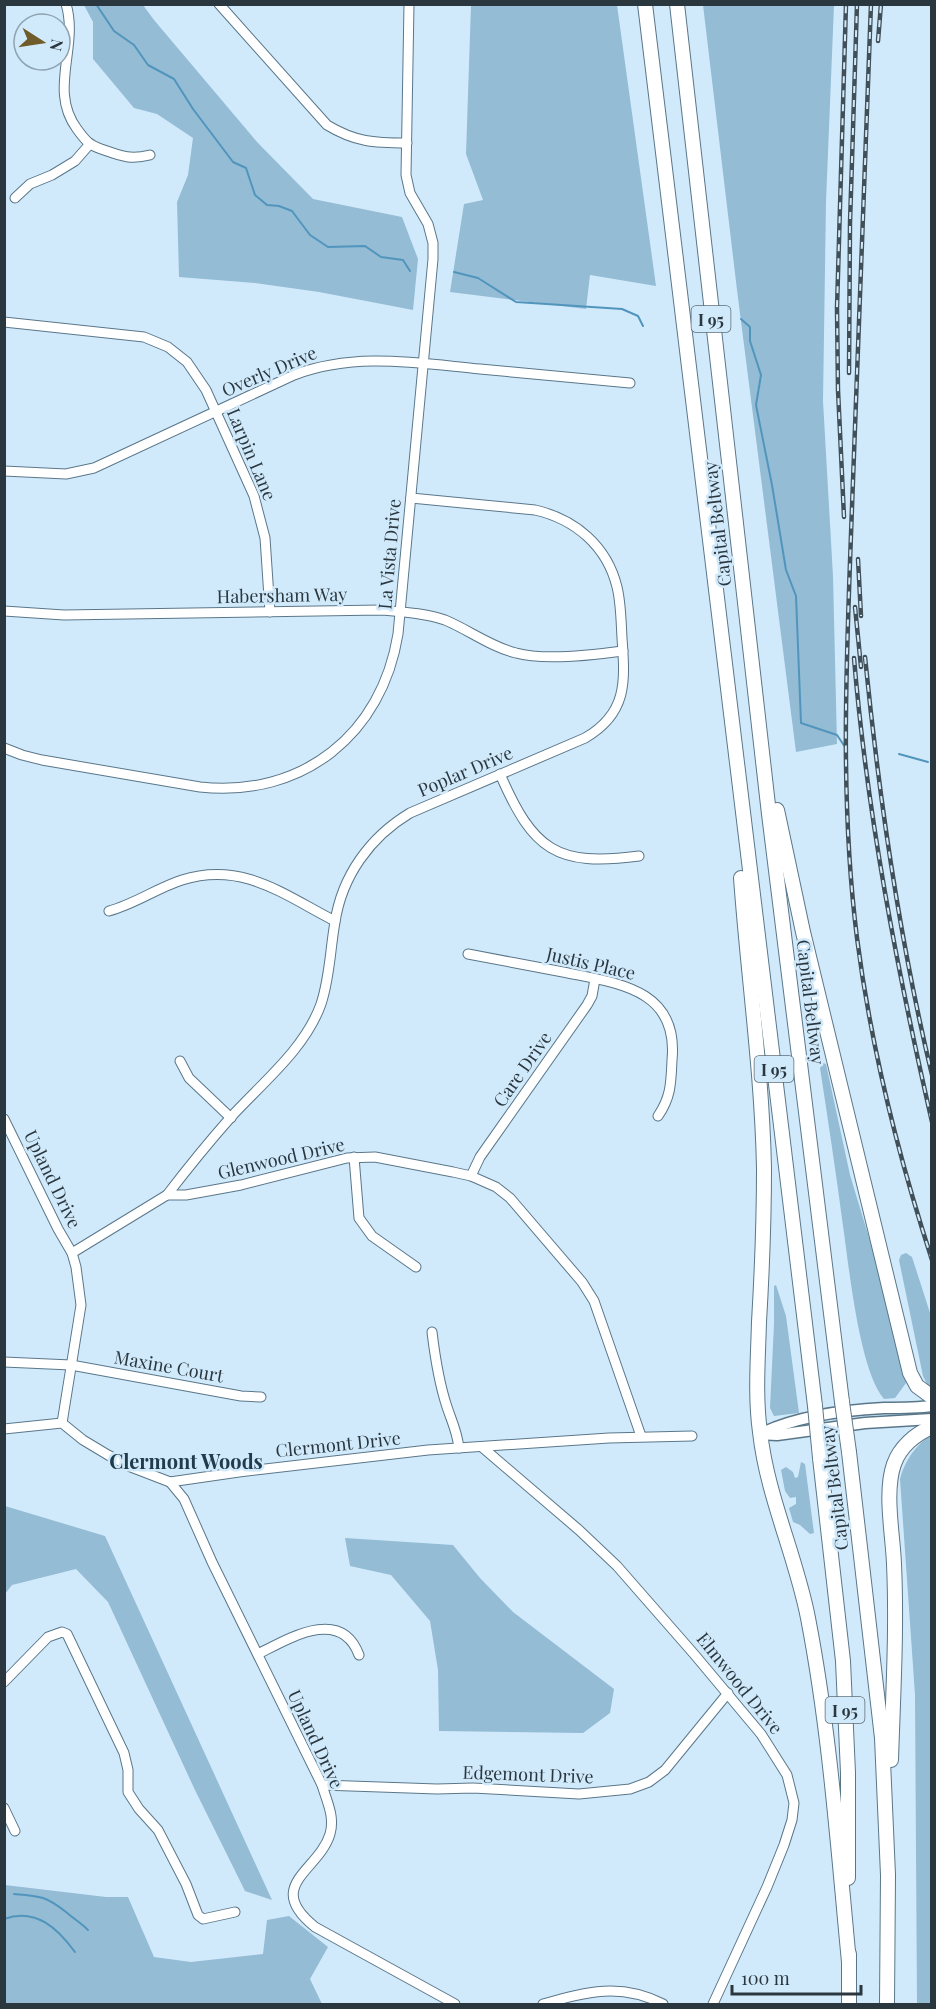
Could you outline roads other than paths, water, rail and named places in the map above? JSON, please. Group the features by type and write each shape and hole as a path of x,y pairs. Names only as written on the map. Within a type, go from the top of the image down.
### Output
{"highway":[{"name":"Capital Beltway","path":"645,4 815,1406 843,1660 848,1773 849,2004"},
{"name":"Capital Beltway","path":"677,4 706,278 769,814 849,1452 882,1737 887,1840 887,2004"},
{"path":"749,633 774,797 815,983 910,1373 917,1386 932,1397"},
{"path":"732,732 764,1165 757,1389 760,1434 765,1465 799,1582 814,1648 827,1744 849,1962"},
{"path":"887,1840 895,1656 892,1473 901,1451 918,1434 932,1427"}],"main road":[{"path":"760,1434 784,1424 831,1414 932,1406"},
{"path":"760,1434 777,1435 865,1424 932,1419"}],"street":[{"path":"66,4 71,24 63,89 70,120 89,145 133,159 150,156"},
{"path":"219,4 327,125 343,135 359,140 374,143 407,143"},
{"name":"La Vista Drive","path":"4,748 42,760 201,787 232,789 280,780 326,757 363,722 380,693 392,664 400,612 433,259 433,243 428,224 410,193 406,175 409,4"},
{"path":"15,198 30,184 52,175 75,161 89,145"},
{"name":"Larpin Lane","path":"4,322 131,334 157,341 178,354 195,372 248,480 260,515 267,560 270,612"},
{"name":"Overly Drive","path":"4,471 49,475 88,470 294,375 326,364 365,360 630,383"},
{"name":"Poplar Drive","path":"167,1195 231,1118 297,1046 313,1022 327,983 340,899 366,850 384,831 410,813 585,738 601,727 615,710 622,692 625,676 619,598 614,575 599,548 578,528 558,516 535,510 411,498"},
{"name":"Habersham Way","path":"4,611 64,615 381,610 423,614 444,620 504,649 524,655 546,657 623,651"},
{"path":"500,774 521,819 534,834 551,847 569,856 589,860 639,856"},
{"path":"110,910 183,879 228,874 265,883 335,921"},
{"name":"Justis Place","path":"468,954 623,984 641,992 655,1005 667,1023 673,1048 670,1088 666,1104 658,1116"},
{"name":"Care Drive","path":"471,1176 480,1157 587,1005 592,996 595,979"},
{"path":"180,1061 189,1078 231,1118"},
{"name":"Upland Drive","path":"4,1119 72,1253"},
{"path":"354,1157 359,1218 372,1236 416,1267"},
{"name":"Glenwood Drive","path":"72,1253 167,1195 186,1195 242,1185 354,1157 394,1160 471,1176 496,1187 510,1198 588,1291 600,1315 641,1436"},
{"path":"62,1423 81,1305 72,1253"},
{"path":"432,1332 440,1381 456,1429 459,1448"},
{"name":"Maxine Court","path":"4,1362 71,1365 241,1396 261,1397"},
{"path":"4,1429 62,1423 83,1440 108,1455 170,1482"},
{"name":"Clermont Drive","path":"170,1482 239,1472 459,1448 641,1436 692,1436"},
{"name":"Elmwood Drive","path":"482,1447 579,1530 617,1566 728,1693 783,1765 792,1787 794,1803 792,1820 767,1887 713,2004"},
{"name":"Upland Drive","path":"170,1482 184,1499 212,1562 322,1785 332,1815 330,1836 296,1884 294,1898 297,1908 315,1927 455,2004"},
{"path":"258,1654 304,1632 322,1629 339,1632 345,1636 359,1655"},
{"path":"4,1682 48,1637 62,1632 67,1634 124,1753 128,1770 128,1792 139,1809 158,1830 186,1884 198,1915 203,1919 235,1912"},
{"name":"Edgemont Drive","path":"322,1785 473,1788 579,1794 630,1789 649,1782 665,1770 728,1693"},
{"path":"4,1808 15,1831"},
{"path":"543,2004 580,1994 612,1991 639,1994 663,2004"}],"waterway":[{"path":"96,4 114,31 134,45 148,65 174,79 193,109 233,162 246,168 255,195 267,205 279,206 292,211 310,235 328,247 365,246 381,257 403,260 410,271"},
{"path":"454,272 478,278 516,302 622,309 638,316 643,326"},
{"path":"741,319 750,327 750,341 761,375 756,405 786,570 796,596 801,723 837,735 847,750"},
{"path":"899,754 928,762"},
{"path":"14,1894 37,1896 48,1900 88,1930"},
{"path":"4,1919 26,1916 45,1922 54,1928 75,1952"}],"railway":[{"path":"844,517 837,308 846,4"},
{"path":"849,373 850,223 857,4"},
{"path":"871,4 848,615 846,722 848,830 857,938 878,1061 897,1141 932,1260"},
{"path":"878,41 881,4"},
{"path":"858,559 861,616"},
{"path":"855,607 861,667"},
{"path":"865,657 891,867 932,1075"},
{"path":"854,658 875,833 895,949 932,1122"}],"district":[{"name":"Clermont Woods","path":"186,1460"}]}
